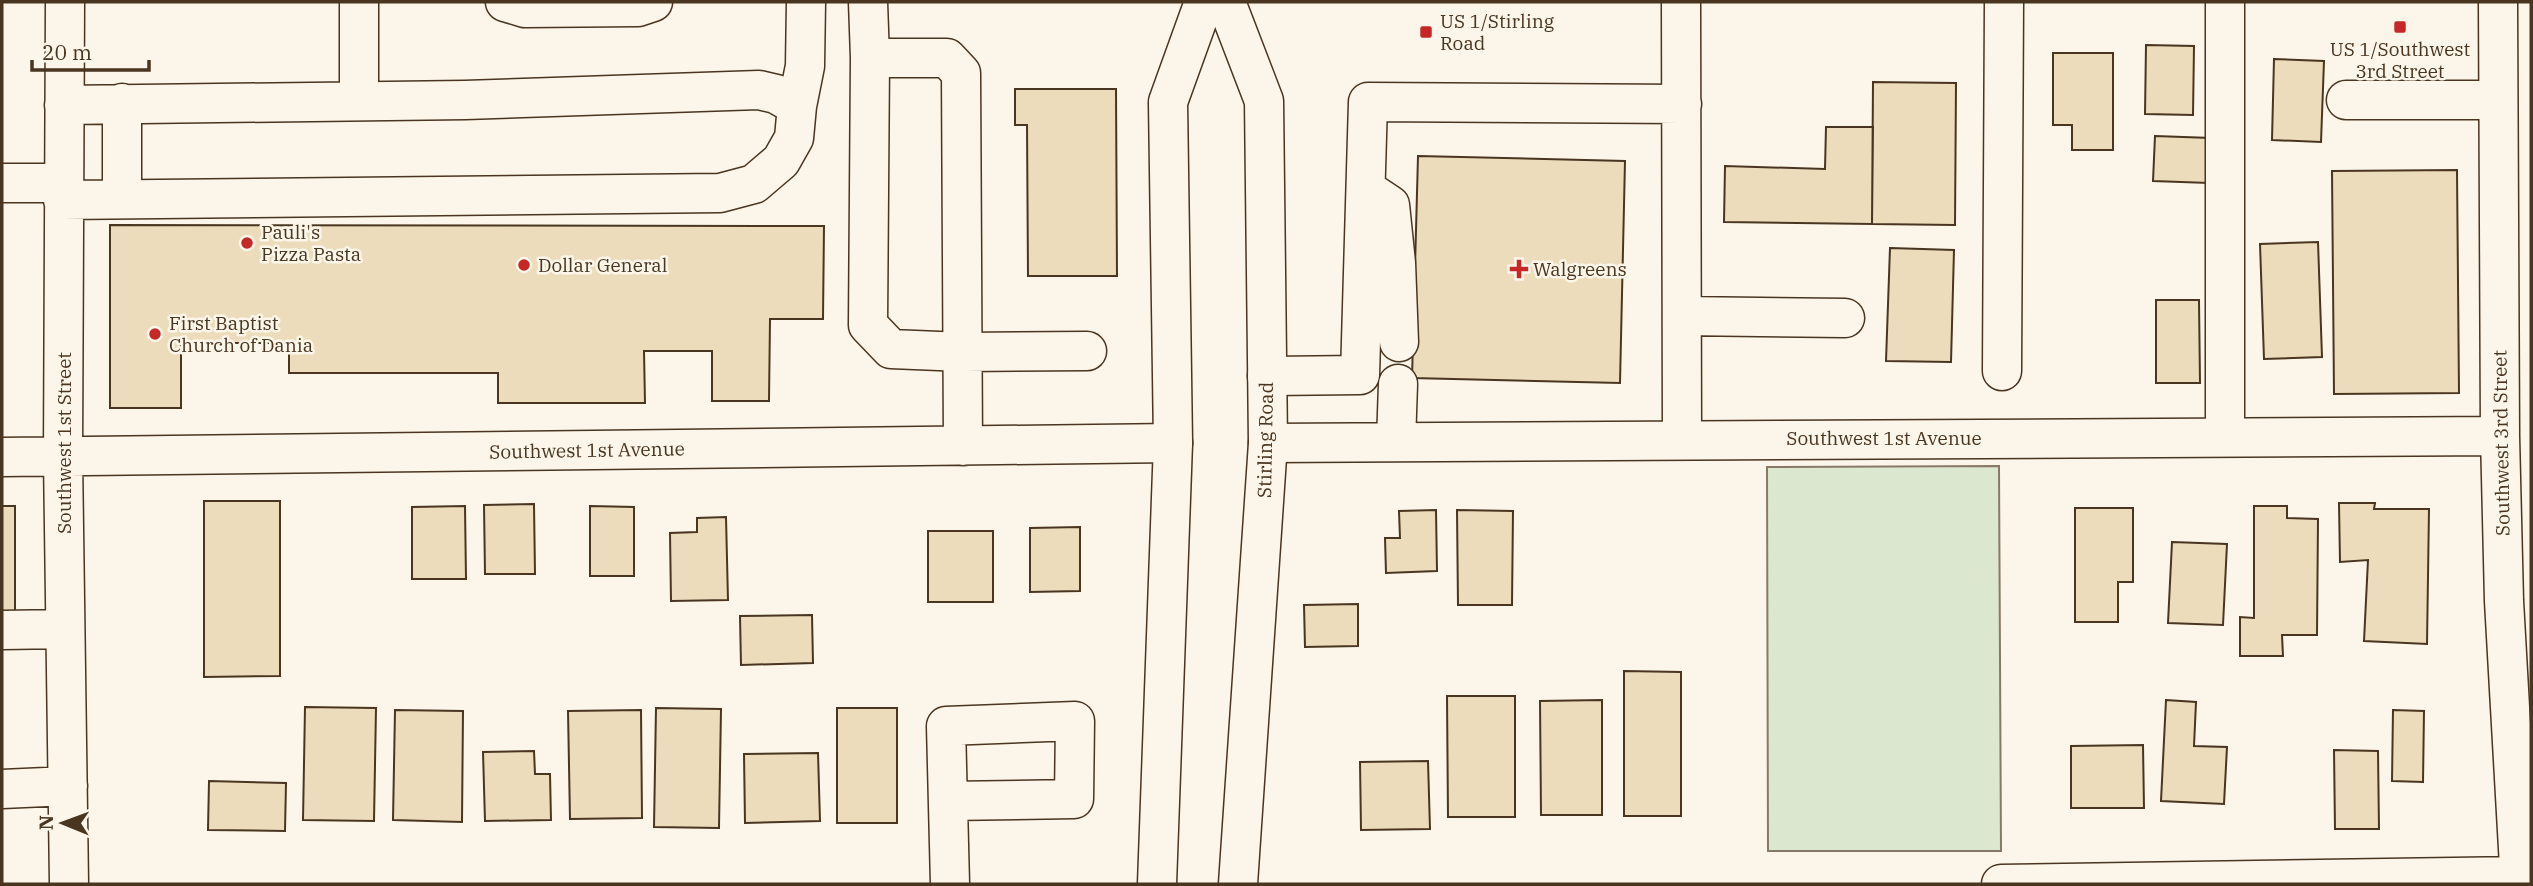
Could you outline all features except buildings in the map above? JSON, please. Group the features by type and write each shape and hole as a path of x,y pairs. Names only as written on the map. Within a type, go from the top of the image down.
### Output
{"street":[{"name":"Southwest 1st Street","path":"65,2 63,457 69,884"},
{"path":"359,2 359,100"},
{"path":"505,2 526,8 638,7 653,2"},
{"path":"2,183 122,199 720,194 754,184 781,160 794,138 805,66 806,2"},
{"path":"868,2 868,325 891,349 963,352 1087,351"},
{"path":"1157,884 1173,443 1168,102 1204,2"},
{"name":"Stirling Road","path":"1226,2 1264,102 1268,443 1238,884"},
{"path":"1681,2 1682,440"},
{"path":"2002,371 2004,2"},
{"path":"2225,2 2225,436"},
{"name":"Southwest 3rd Street","path":"2498,2 2500,436 2518,601 2520,880"},
{"path":"870,58 947,58 961,73 963,446"},
{"path":"64,105 465,100 759,90 776,93 797,106"},
{"path":"2346,100 2498,100"},
{"path":"1267,376 1360,375 1368,102 1682,104"},
{"path":"122,103 122,199"},
{"path":"1366,189 1390,205 1396,263 1399,342"},
{"path":"1682,316 1845,318"},
{"path":"1396,442 1398,384"},
{"name":"Southwest 1st Avenue","path":"1268,443 2500,436"},
{"name":"Southwest 1st Avenue","path":"2,457 1173,443"},
{"path":"2,630 65,629"},
{"path":"2,789 68,786"},
{"path":"948,801 950,884"},
{"path":"2001,884 2520,880"}],"green space":[{"path":"1999,466 2001,851 1768,851 1767,467"}],"place":[{"name":"US 1/Southwest 3rd Street","path":"2400,27"},
{"name":"US 1/Stirling Road","path":"1426,32"},
{"name":"Pauli's Pizza Pasta","path":"247,243"},
{"name":"Dollar General","path":"524,265"},
{"name":"Walgreens","path":"1519,269"},
{"name":"First Baptist Church of Dania","path":"155,334"}]}
